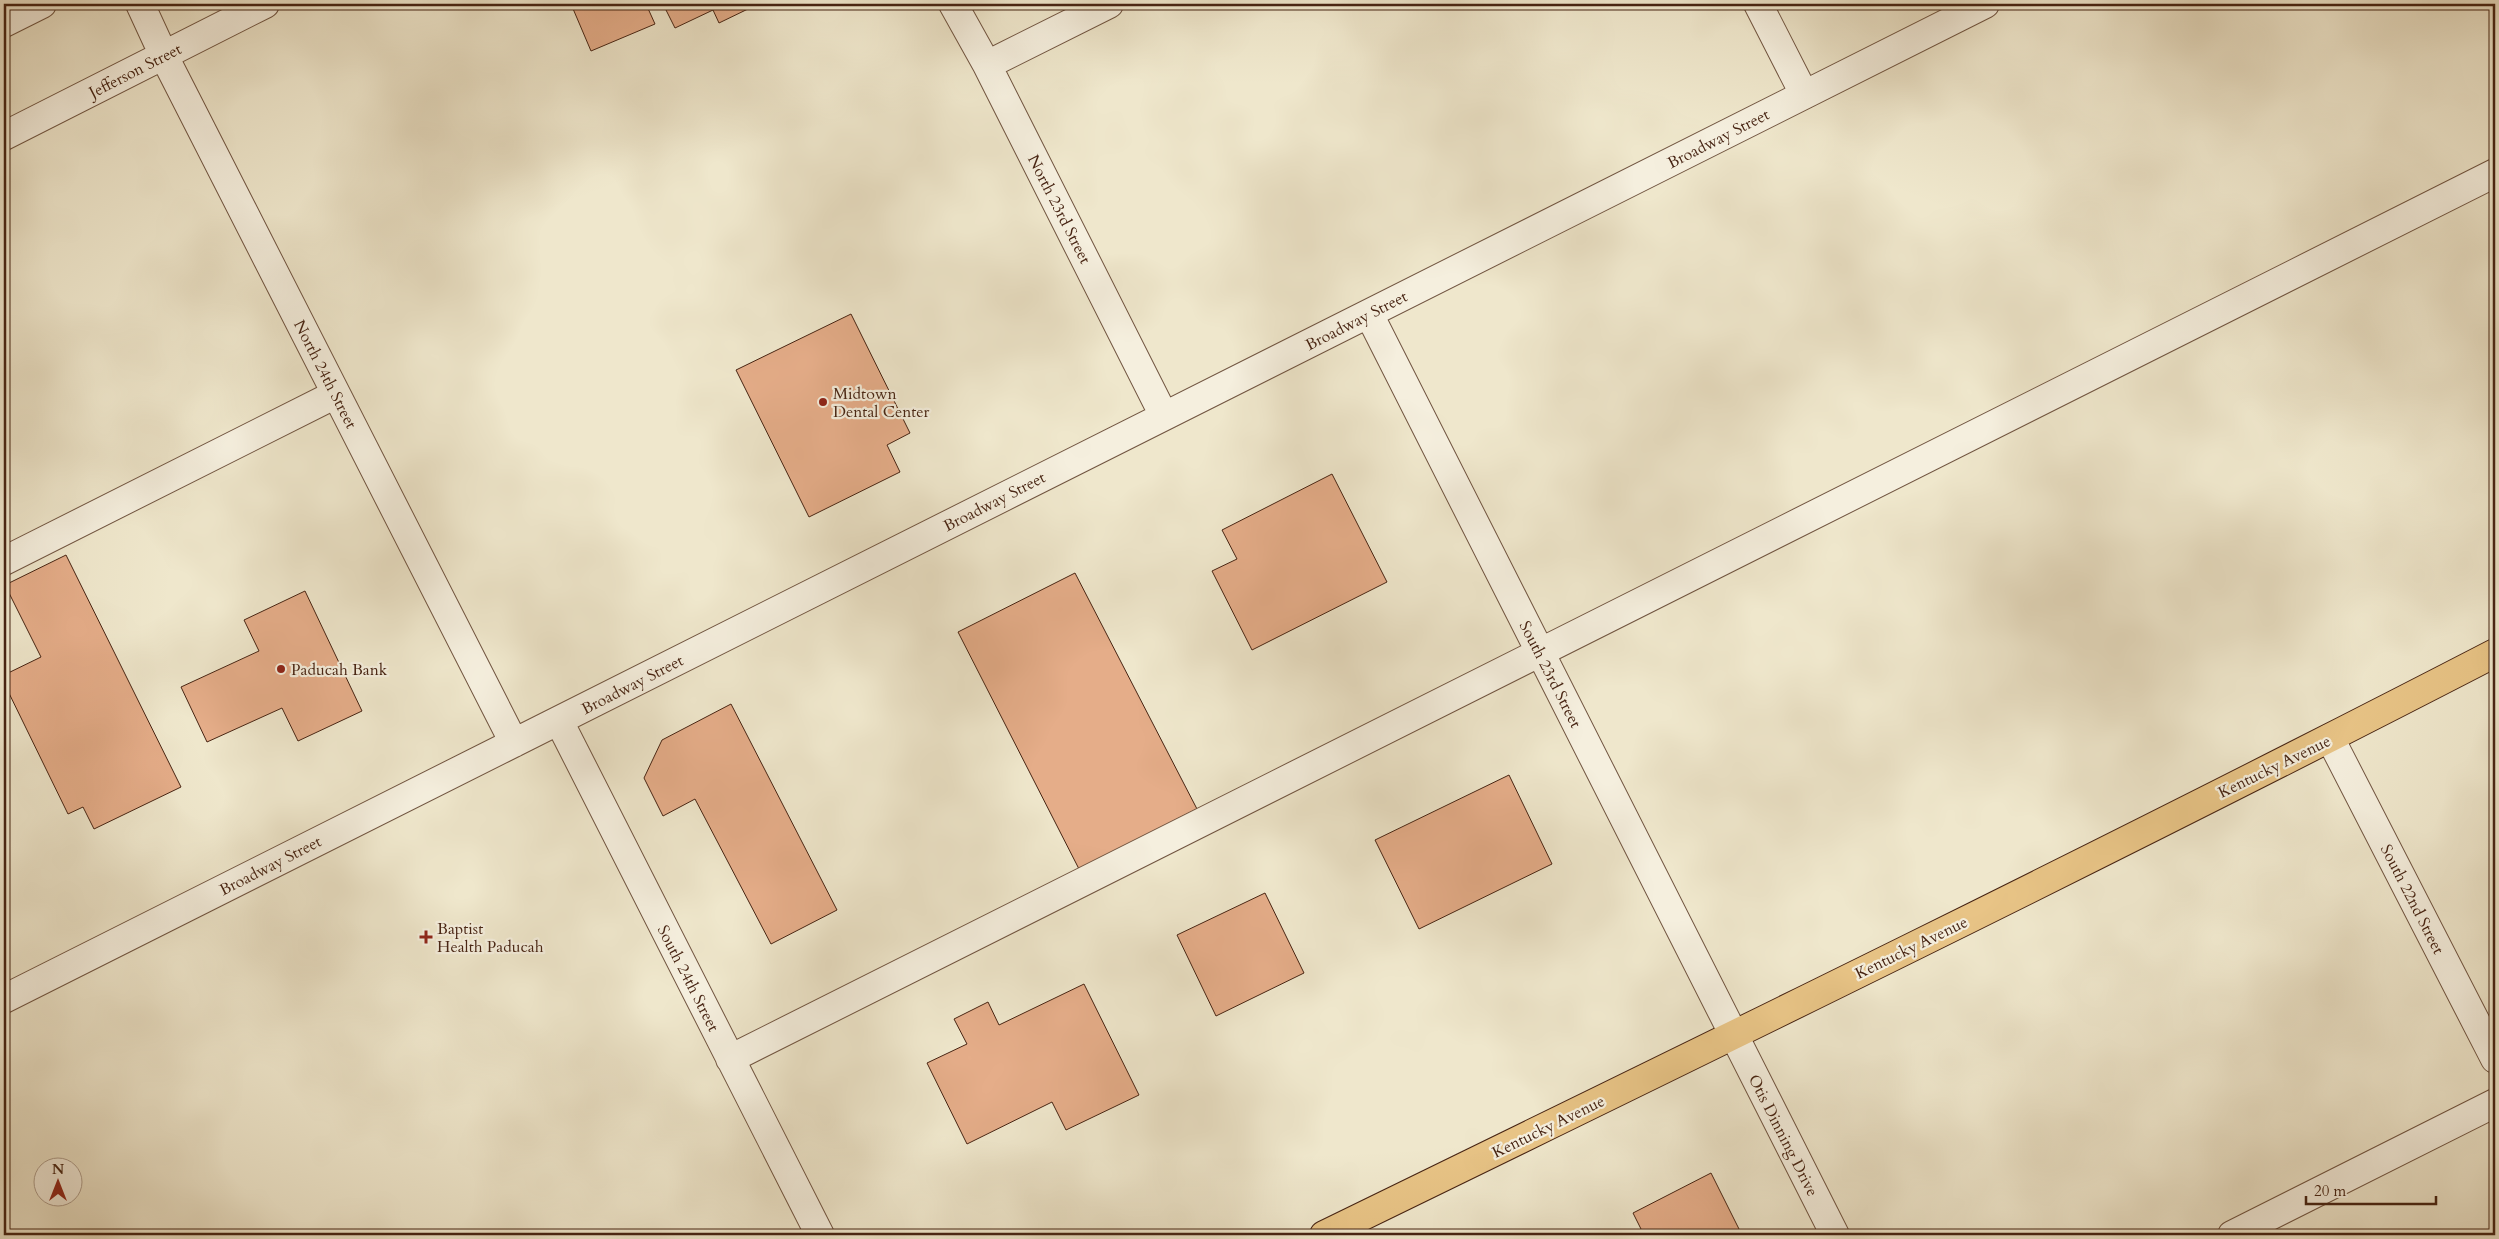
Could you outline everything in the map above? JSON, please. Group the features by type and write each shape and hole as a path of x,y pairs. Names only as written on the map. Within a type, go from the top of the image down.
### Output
{"main road":[{"name":"Kentucky Avenue","path":"1324,1235 1733,1035 2330,738 2495,653"}],"street":[{"path":"4,23 42,4"},
{"name":"North 24th Street","path":"140,4 164,56 514,743"},
{"name":"Jefferson Street","path":"4,136 265,4"},
{"name":"North 23rd Street","path":"953,4 987,65 1164,416"},
{"path":"987,65 1109,4"},
{"path":"1758,4 1804,94"},
{"name":"Broadway Street","path":"4,999 1985,4"},
{"path":"730,1059 2495,173"},
{"name":"South 23rd Street","path":"1369,314 1733,1035"},
{"path":"4,561 336,394"},
{"name":"South 24th Street","path":"558,721 820,1235"},
{"name":"South 22nd Street","path":"2330,738 2495,1059"},
{"name":"Otis Dinning Drive","path":"1733,1035 1835,1235"},
{"path":"2232,1235 2495,1103"}],"building":[{"path":"571,4 646,4 655,24 591,51"},
{"path":"663,4 748,4 750,8 719,23 713,10 675,28"},
{"name":"Midtown Dental Center","path":"851,314 910,433 887,445 900,472 809,517 736,370"},
{"path":"1332,474 1387,582 1252,650 1212,571 1237,559 1222,530"},
{"path":"66,555 181,787 94,829 83,807 68,814 4,683 4,675 41,657 5,585"},
{"path":"1075,573 1197,809 1079,869 958,632"},
{"name":"Paducah Bank","path":"305,591 362,711 298,741 282,708 207,742 181,687 259,651 244,620"},
{"path":"731,704 837,910 771,944 695,799 663,816 644,778 662,740"},
{"path":"1509,775 1552,864 1419,929 1375,840"},
{"path":"1265,893 1304,973 1216,1016 1177,935"},
{"path":"1084,984 1139,1095 1066,1130 1052,1102 967,1144 927,1063 967,1044 954,1019 988,1002 999,1025"},
{"path":"1711,1173 1742,1235 1644,1235 1633,1213"}],"place":[{"name":"Midtown Dental Center","path":"823,402"},
{"name":"Paducah Bank","path":"281,669"},
{"name":"Baptist Health Paducah","path":"426,937"}]}
